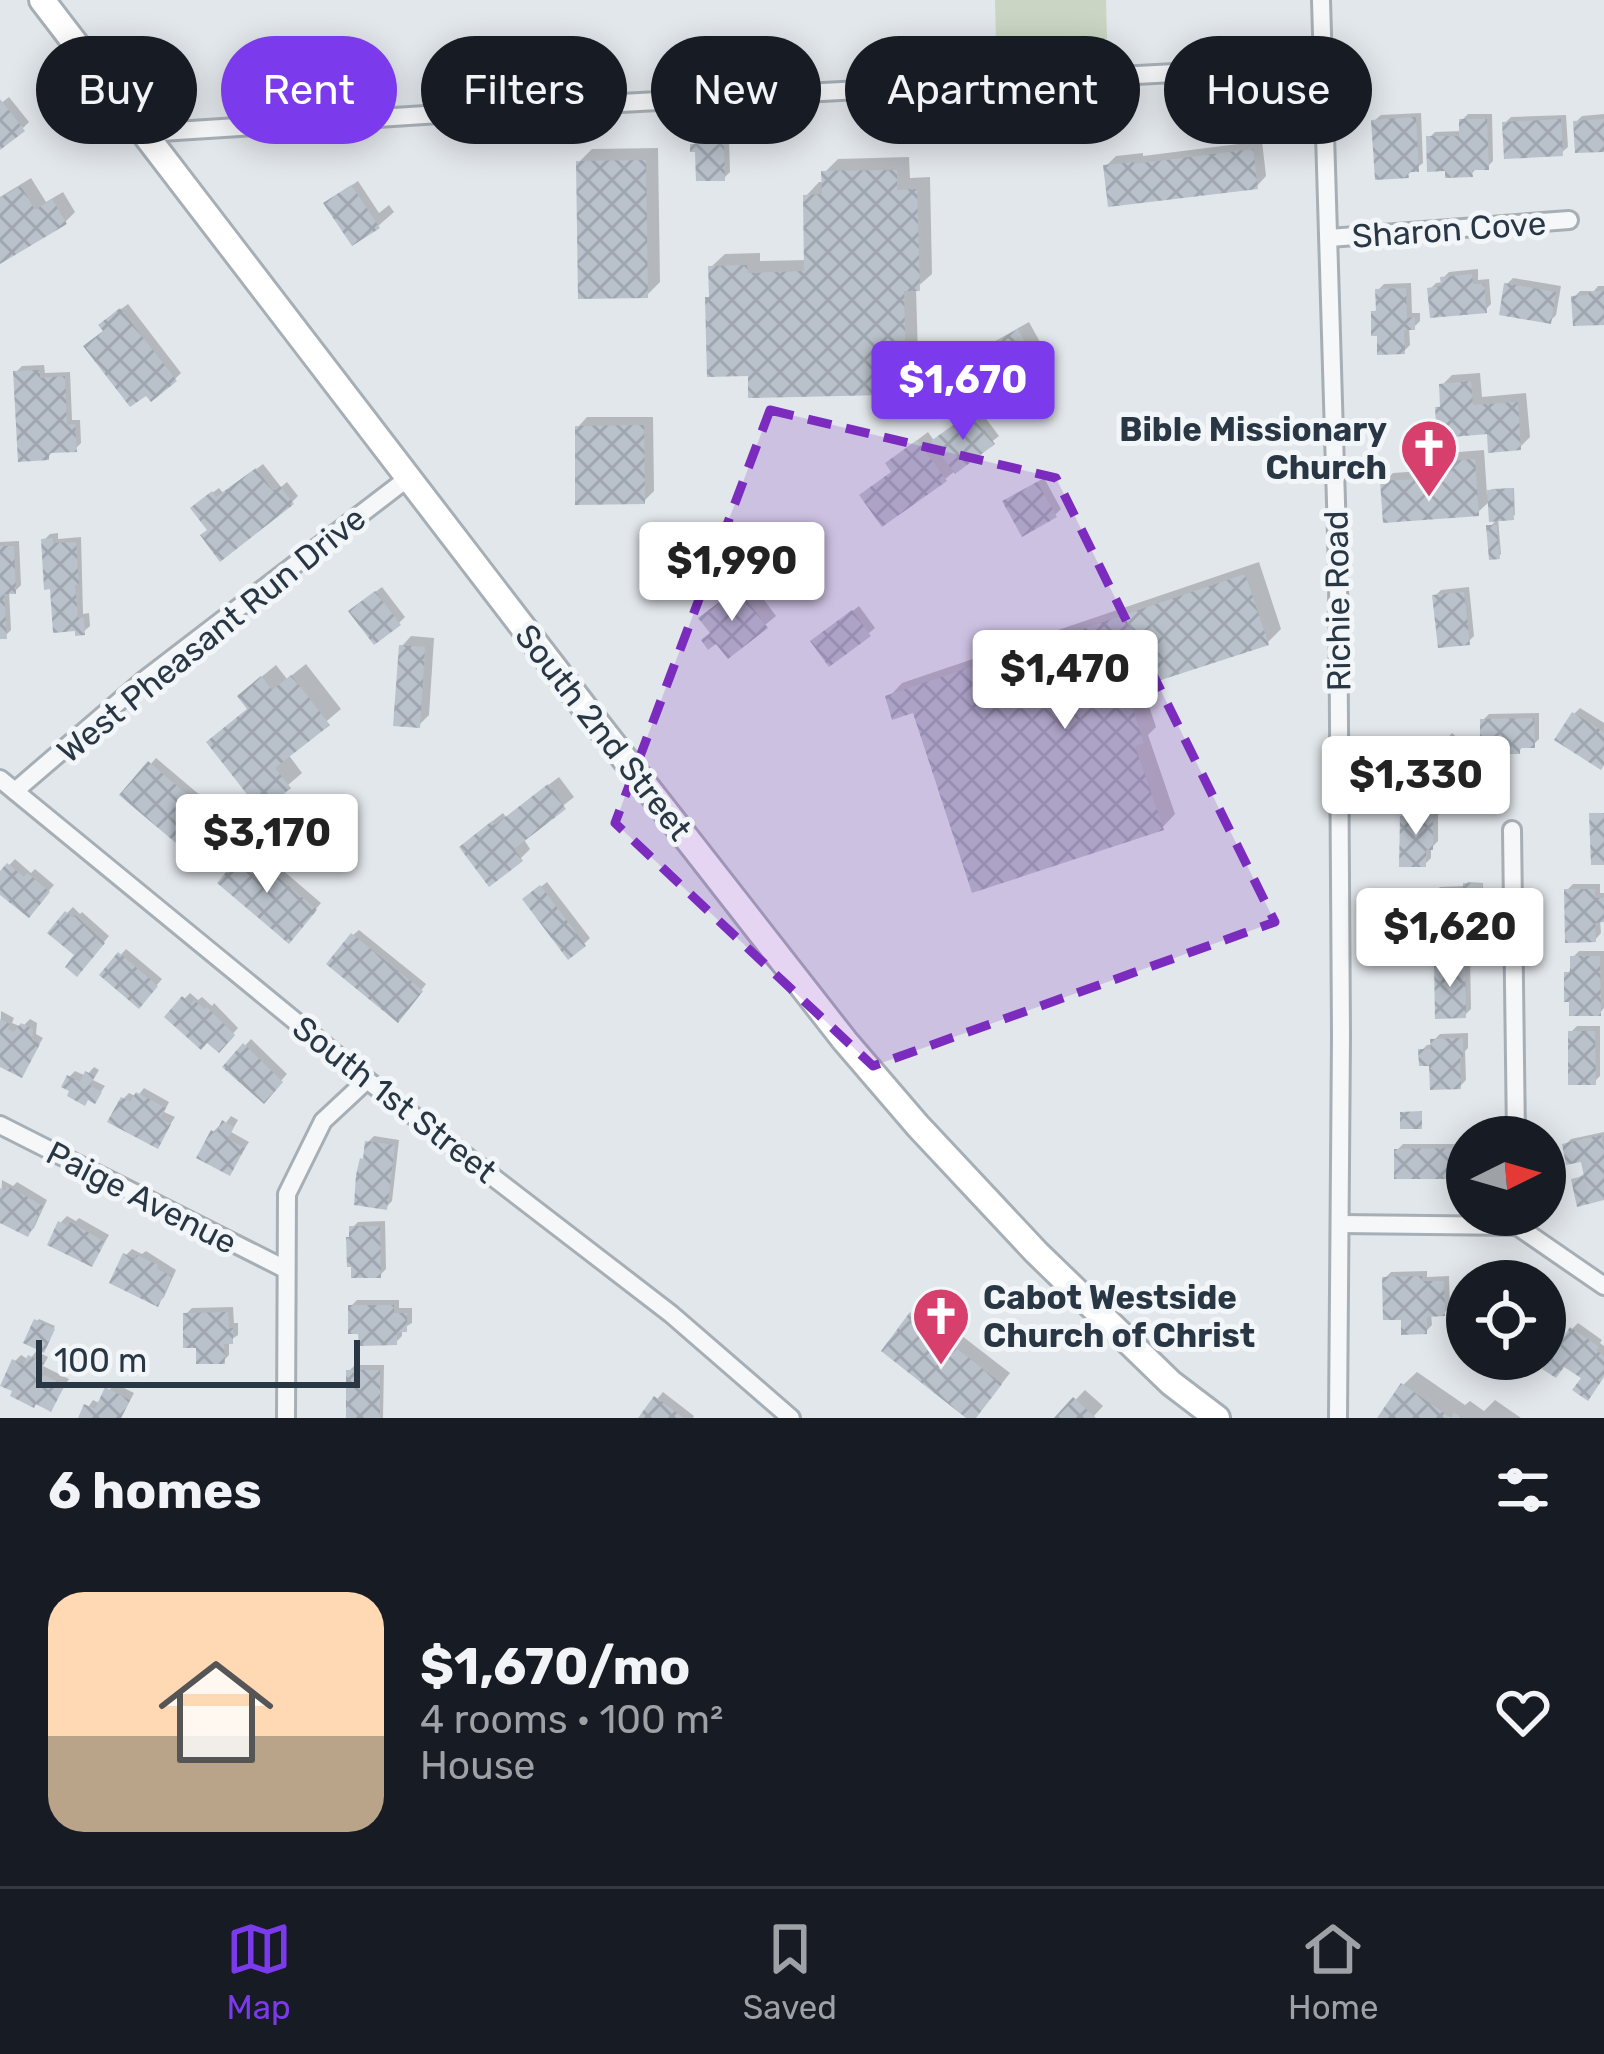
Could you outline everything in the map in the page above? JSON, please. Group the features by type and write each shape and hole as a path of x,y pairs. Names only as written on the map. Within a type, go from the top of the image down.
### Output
{"main road":[{"name":"South 2nd Street","path":"42,0 70,36"},
{"name":"South 2nd Street","path":"153,144 826,1017 903,1109 1036,1252 1171,1383 1216,1418"}],"street":[{"name":"Richie Road","path":"1321,0 1321,36"},
{"path":"197,131 1164,73"},
{"name":"Richie Road","path":"1325,144 1338,569 1338,1418"},
{"name":"Sharon Cove","path":"1329,238 1569,220"},
{"name":"West Pheasant Run Drive","path":"15,791 143,681 408,478"},
{"name":"South 1st Street","path":"0,779 367,1080 671,1314 791,1418"},
{"path":"1512,830 1516,1116"},
{"path":"286,1418 287,1194 323,1121 367,1080"},
{"name":"Paige Avenue","path":"0,1125 285,1269"},
{"path":"1340,1224 1446,1222"},
{"path":"1537,1236 1604,1286"}],"highlighted area":[{"path":"770,410 1056,478 1275,922 873,1066 615,823"}],"green space":[{"path":"995,0 1106,0 1107,36 996,36"}],"building":[{"path":"0,99 25,131 0,150"},
{"path":"1416,117 1419,172 1408,172 1409,178 1375,180 1372,120"},
{"path":"1459,119 1487,119 1489,170 1472,170 1473,177 1445,178 1445,171 1427,172 1426,136 1459,136"},
{"path":"1561,119 1563,156 1504,159 1502,122"},
{"path":"1604,119 1604,152 1575,153 1573,121"},
{"path":"690,144 724,144 725,181 696,181 695,152 690,152"},
{"path":"1253,149 1258,189 1108,207 1103,165"},
{"path":"646,160 648,298 578,299 576,161"},
{"path":"897,170 897,190 917,189 920,291 904,291 906,371 887,395 748,398 748,376 707,377 708,266 747,265 748,273 804,271 803,195 822,194 821,171"},
{"path":"351,185 380,228 352,246 323,203"},
{"path":"21,186 35,210 52,199 67,224 0,264 0,198"},
{"path":"1472,274 1473,284 1484,284 1487,313 1430,318 1427,288 1441,286 1440,277"},
{"path":"1504,283 1556,292 1551,324 1499,315"},
{"path":"1406,288 1407,318 1415,317 1415,330 1404,330 1405,354 1377,355 1377,336 1371,336 1375,289"},
{"path":"1589,291 1604,291 1604,325 1573,326 1571,296 1589,295"},
{"path":"120,308 177,381 151,402 146,396 130,407 83,346 103,331 98,325"},
{"path":"1018,329 1038,365 968,404 948,369"},
{"path":"40,370 40,378 65,376 67,425 75,424 77,452 49,453 49,460 18,462 13,371"},
{"path":"1471,381 1473,405 1518,402 1521,450 1488,453 1487,434 1441,438 1435,407 1440,407 1439,384"},
{"path":"971,412 995,444 955,474 931,441"},
{"path":"644,425 645,504 575,505 575,426"},
{"path":"917,440 947,481 882,527 859,495 891,472 885,463"},
{"name":"Bible Missionary Church","path":"1475,459 1479,516 1383,523 1380,481 1434,478 1433,462"},
{"path":"256,468 273,491 280,486 294,504 220,562 200,535 207,530 190,508 212,491 216,497"},
{"path":"1037,482 1057,517 1022,537 1002,501"},
{"path":"1513,488 1514,520 1489,522 1487,490"},
{"path":"1486,525 1497,525 1500,559 1489,560"},
{"path":"53,538 53,543 76,542 78,618 84,618 85,635 53,633 41,539"},
{"path":"0,546 14,546 16,594 4,594 7,639 0,639"},
{"path":"1245,574 1269,645 1127,691 1144,743 1135,746 1164,830 972,893 913,713 892,720 885,696"},
{"path":"738,588 768,628 728,659 716,644 708,650 701,640 710,633 698,618"},
{"path":"375,591 401,625 374,645 348,611"},
{"path":"1464,592 1470,645 1438,648 1432,595"},
{"path":"852,610 871,636 829,667 810,641"},
{"path":"399,645 425,647 420,728 393,726"},
{"path":"291,675 330,725 275,768 291,788 261,812 206,742 247,709 237,696 261,676 272,690"},
{"path":"1572,712 1604,732 1601,770 1554,740"},
{"path":"1534,718 1535,748 1520,748 1520,754 1480,750 1480,719"},
{"path":"1444,736 1467,756 1433,794 1411,774"},
{"path":"148,761 217,821 189,854 119,795"},
{"path":"548,784 566,809 514,849 523,861 489,887 459,847"},
{"path":"1411,808 1433,808 1433,850 1426,850 1426,867 1399,867 1400,816 1411,816"},
{"path":"1589,813 1604,813 1604,865 1591,865"},
{"path":"245,849 317,910 289,944 217,883"},
{"path":"7,863 50,892 29,918 0,895 0,871"},
{"path":"1463,883 1482,884 1482,904 1463,904"},
{"path":"540,885 586,946 568,960 522,899"},
{"path":"1564,889 1595,889 1595,898 1604,898 1604,922 1595,923 1596,942 1565,943"},
{"path":"1458,891 1459,910 1464,910 1464,919 1459,919 1460,941 1432,942 1431,892"},
{"path":"65,911 105,943 77,977 65,967 74,955 47,933"},
{"path":"351,933 423,991 398,1023 326,964"},
{"path":"118,952 158,986 139,1009 99,975"},
{"path":"1570,956 1600,956 1601,1016 1569,1016 1564,972 1570,972"},
{"path":"1465,960 1466,1018 1435,1019 1434,961"},
{"path":"182,996 191,1004 194,1000 207,1007 235,1035 219,1053 207,1043 201,1050 164,1017"},
{"path":"0,1019 14,1032 21,1023 33,1029 32,1040 40,1044 22,1078 0,1067"},
{"path":"1568,1031 1595,1031 1596,1085 1568,1085"},
{"path":"1463,1038 1461,1089 1430,1090 1429,1066 1419,1066 1418,1049 1431,1049 1430,1039"},
{"path":"243,1043 283,1082 264,1104 222,1067"},
{"path":"85,1071 95,1076 90,1086 102,1092 95,1104 88,1100 85,1106 61,1087 67,1075 80,1082"},
{"path":"136,1092 166,1108 160,1118 171,1124 158,1149 107,1122 121,1097 130,1102"},
{"path":"1422,1111 1422,1129 1400,1129 1400,1112"},
{"path":"222,1120 234,1127 228,1139 245,1148 230,1176 196,1158"},
{"path":"1601,1135 1604,1200 1577,1207 1571,1179 1584,1176 1581,1162 1566,1165 1566,1143"},
{"path":"365,1141 395,1145 387,1210 354,1205"},
{"path":"1446,1148 1446,1179 1394,1179 1394,1149"},
{"path":"8,1186 43,1206 28,1237 0,1223 0,1188 5,1191"},
{"path":"58,1221 68,1226 70,1222 105,1242 92,1267 47,1245"},
{"path":"349,1226 380,1226 381,1278 351,1278"},
{"path":"123,1253 135,1259 137,1255 172,1276 158,1307 109,1283"},
{"path":"1422,1276 1422,1281 1444,1281 1445,1316 1427,1317 1427,1334 1401,1335 1401,1320 1383,1320 1382,1277"},
{"path":"348,1305 394,1305 394,1313 407,1313 407,1332 397,1332 397,1345 359,1346 358,1334 348,1334"},
{"path":"228,1312 233,1344 224,1344 225,1364 196,1364 196,1348 183,1348 183,1313"},
{"name":"Cabot Westside Church of Christ","path":"910,1312 1002,1384 976,1418 966,1418 881,1351"},
{"path":"34,1319 55,1329 44,1353 23,1343"},
{"path":"1570,1327 1599,1347 1596,1350 1604,1356 1604,1377 1588,1401 1572,1390 1581,1378 1566,1368"},
{"path":"28,1355 44,1363 39,1373 65,1385 51,1412 10,1396 12,1391 0,1386 12,1359 23,1365"},
{"path":"346,1370 380,1370 380,1418 346,1418"},
{"path":"1401,1383 1451,1418 1377,1418"},
{"path":"105,1387 130,1400 121,1418 78,1418 84,1404 95,1409"},
{"path":"654,1396 684,1418 638,1418"},
{"path":"1073,1397 1096,1418 1054,1418"}],"place":[{"name":"Bible Missionary Church","path":"1429,499"},
{"name":"Cabot Westside Church of Christ","path":"941,1367"}]}
